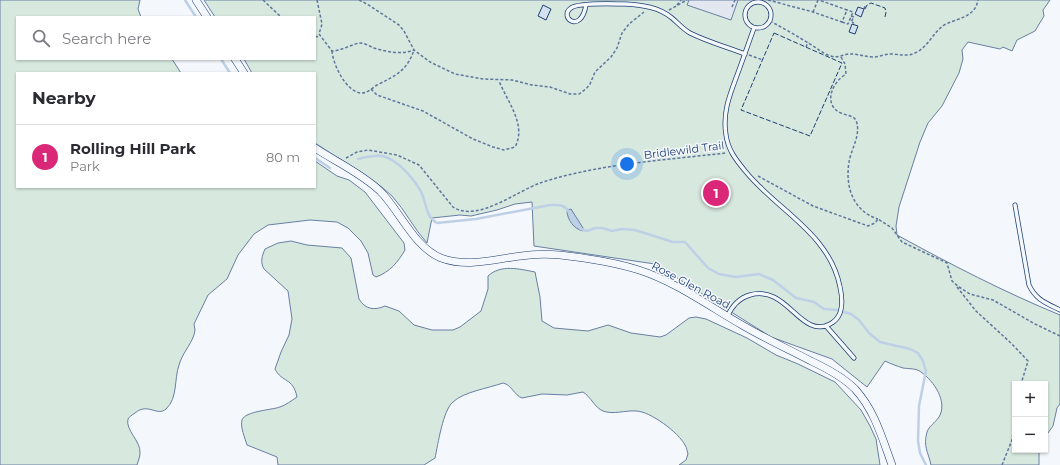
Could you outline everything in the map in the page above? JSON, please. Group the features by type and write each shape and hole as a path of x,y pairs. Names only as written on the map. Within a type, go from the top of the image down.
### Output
{"street":[{"path":"196,0 206,16"},
{"path":"236,60 243,72"},
{"name":"Rose Glen Road","path":"316,149 379,190 396,209 420,242 432,253 440,257 452,261 471,263 535,254 558,255 641,270 679,288 743,326 833,372 854,389 871,412 892,465"}],"lane":[{"path":"759,1 769,8 771,17 770,21 762,28 754,28 747,22 745,13 750,6 759,1"},
{"path":"586,5 582,18 578,21 574,22 567,17 567,12 570,8 579,5 619,4 650,7 665,13 689,32 745,54"},
{"path":"727,317 732,307 741,299 761,293 773,295 809,324 815,326 826,326 831,324 838,317 842,308 836,273 823,248 804,227 748,175 731,152 726,135 726,105 754,28"},
{"path":"1015,205 1029,285 1033,292 1042,301 1060,310"},
{"path":"826,326 854,358"}],"path":[{"path":"263,0 280,16"},
{"path":"317,0 321,18 321,28 319,32 320,36 332,51 332,58 335,68 351,88 360,93 366,92 403,70 411,61 414,50"},
{"path":"359,0 368,4 399,25 404,31 414,50 430,62 456,74 465,77 512,80 532,85 550,87 570,94 579,94 586,89 595,72 618,48 622,33 629,24 650,7"},
{"path":"676,6 681,0"},
{"path":"665,13 687,0"},
{"path":"732,7 735,0"},
{"path":"768,0 813,12 851,25"},
{"path":"813,12 818,0 855,13"},
{"path":"770,21 832,57 841,57 850,53 874,57 890,54 906,56 914,54 929,43 939,29 946,24 967,16 977,6 978,0"},
{"path":"842,22 847,10"},
{"path":"848,24 853,12"},
{"path":"851,16 854,17 852,22 854,23"},
{"path":"316,37 320,36"},
{"path":"806,47 808,42"},
{"path":"332,51 359,44 368,44 390,53 408,53 414,50"},
{"path":"745,54 763,60"},
{"path":"841,57 845,64 846,74 837,82 831,96 831,104 834,109 841,113 853,116 857,122 858,131 849,163 851,191 854,202 870,217 892,228 902,242 947,263 952,281 976,311 1028,361 1022,381"},
{"path":"370,89 376,95 423,111 473,139 504,150 514,147 517,142 518,124 499,80"},
{"name":"Bridlewild Trail","path":"339,163 357,152 368,150 397,155 419,165 453,208 458,211 476,211 508,199 539,183 592,170 731,152"},
{"path":"748,175 752,174 764,179 813,206 862,224 871,226 878,220"},
{"path":"952,281 970,294 993,300 1035,324 1060,336"},
{"path":"1002,465 1012,440"}],"shaded area":[{"path":"0,0 140,0 138,9 141,16 16,16 16,60 173,60 180,72 16,72 16,188 316,188 316,162 337,176 349,180 365,192 404,243 405,250 389,269 376,277 373,275 368,253 361,241 348,228 337,222 310,220 268,225 254,234 238,255 227,279 208,295 194,324 194,335 180,361 177,370 174,394 170,405 163,411 148,409 140,410 128,419 129,427 140,449 140,456 137,465 0,465"},
{"path":"204,0 1050,0 1043,10 1044,16 1035,31 1017,40 1012,51 1003,47 1000,49 968,42 962,50 963,59 959,73 942,106 928,123 920,142 899,207 896,226 897,235 917,246 998,287 1060,315 1060,404 1057,408 1053,426 1048,433 1048,381 1012,381 1012,453 1039,453 1039,465 931,465 926,445 926,437 929,428 939,417 942,405 935,386 921,372 915,369 903,368 885,361 867,387 832,359 771,337 655,264 534,246 532,202 515,204 471,216 460,215 432,218 427,243 392,196 365,175 316,144 316,72 251,72 245,60 316,60 316,16 214,16"},
{"path":"689,0 738,0 731,20 687,5"},
{"path":"291,241 307,245 342,248 351,258 359,299 364,305 374,309 385,306 399,311 414,325 432,330 453,330 460,327 481,311 488,289 488,276 493,272 510,268 535,272 540,297 542,321 554,328 588,331 608,325 631,333 660,337 666,335 689,318 696,317 706,319 747,338 776,355 835,382 861,410 870,426 876,439 880,465 679,465 686,460 688,454 687,448 682,440 671,429 649,415 636,411 611,413 600,410 583,392 567,395 542,394 522,398 519,397 509,386 503,383 470,393 457,399 449,406 439,436 435,458 424,465 278,465 277,457 247,445 242,429 242,420 244,417 259,411 280,407 297,397 293,386 275,369 289,335 292,319 288,291 264,269 262,261 265,249 278,243"}],"water":[{"path":"571,209 583,228 583,231 574,226 570,221 567,210"}],"building":[{"path":"543,5 551,9 546,20 538,16"},
{"path":"858,7 864,9 861,17 855,14"},
{"path":"852,24 858,26 855,34 849,32"}],"waterway":[{"path":"185,0 195,16"},
{"path":"222,60 229,72"},
{"path":"358,159 382,156 400,166 412,178 420,190 429,215 437,223 476,219 550,205 563,206 569,212"},
{"path":"316,159 330,168"},
{"path":"581,229 587,231 595,228 602,228 612,231 622,229 635,230 673,242 685,242 708,268 719,274 736,277 759,274 773,280 796,298 814,302 824,309 837,310 851,314 859,320 869,333 880,342 910,349 918,353 923,361 926,371 919,406 918,441 920,453 926,465"}],"fence":[{"path":"865,9 867,5 871,3 885,8 885,17"},
{"path":"774,33 842,63 810,136 741,110 774,33"}],"place":[{"name":"Rolling Hill Park","path":"716,193"}]}
